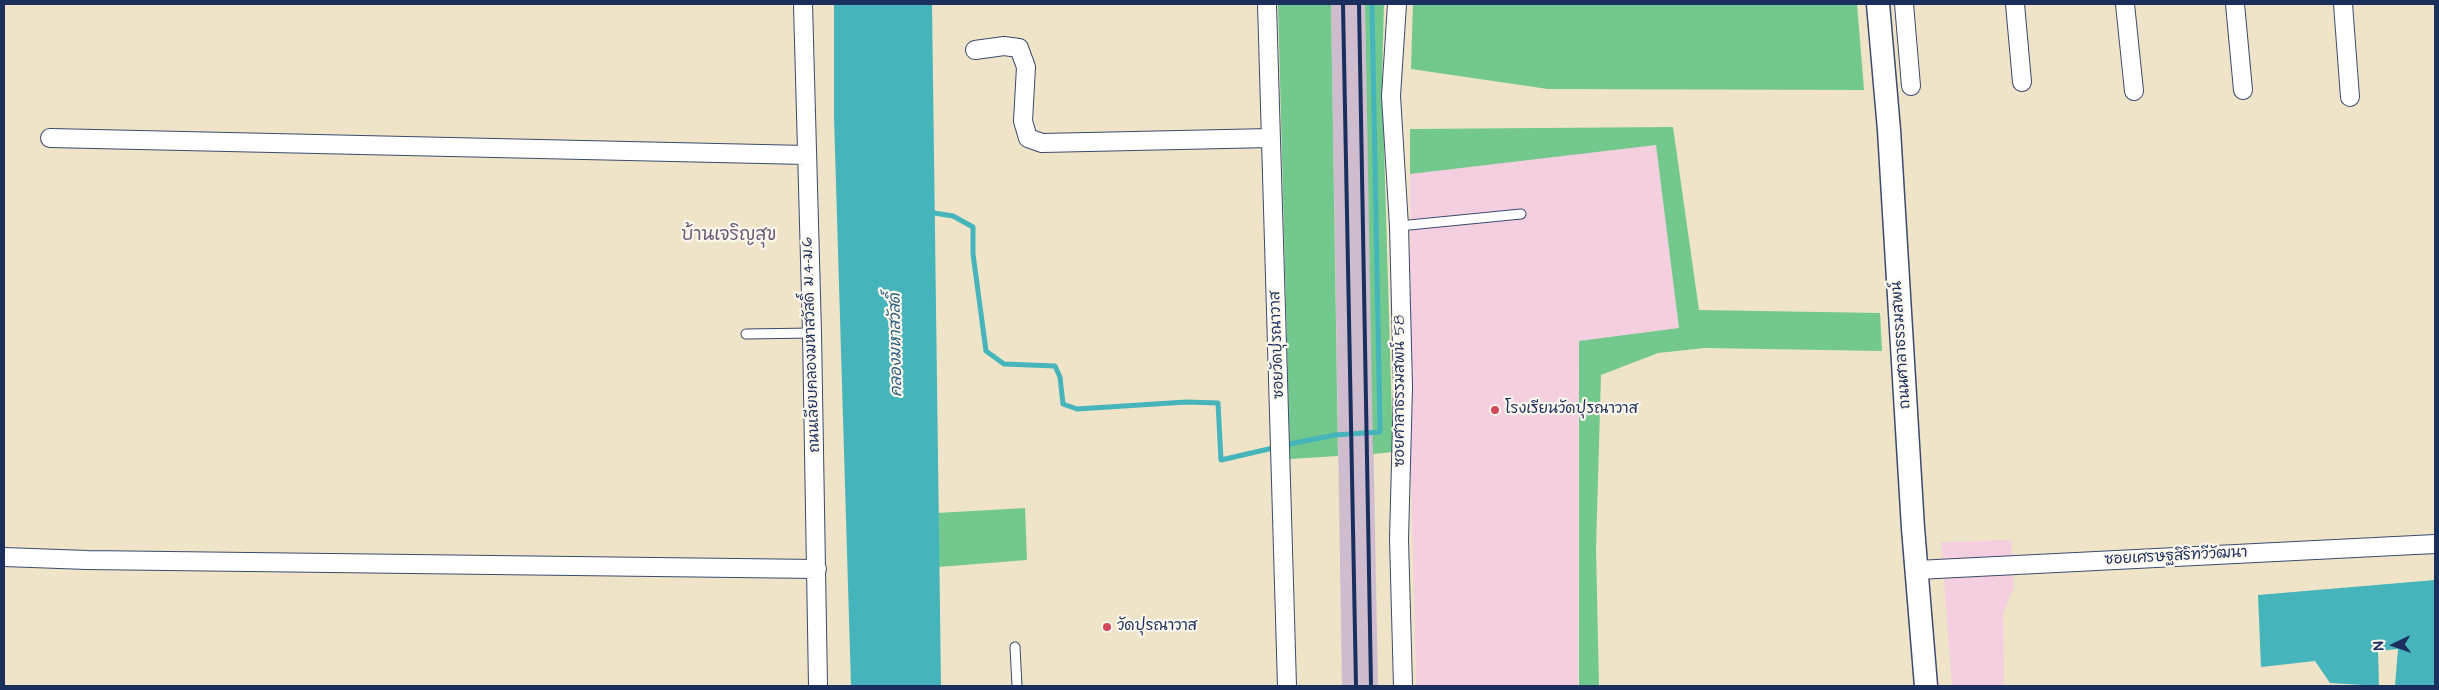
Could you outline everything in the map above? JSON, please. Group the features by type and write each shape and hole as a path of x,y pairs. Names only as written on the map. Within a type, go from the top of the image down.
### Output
{"street":[{"name":"ถนนเลียบคลองมหาสวัสดิ์ ม.4-ม.6","path":"803,4 812,333 818,686"},
{"name":"ซอยวัดปุรณาวาส","path":"1268,4 1288,686"},
{"name":"ซอยศาลาธรรมสพน์ 58","path":"1397,4 1391,96 1399,226 1403,387 1399,539 1403,686"},
{"name":"ถนนศาลาธรรมสพน์","path":"1878,4 1889,130 1916,570 1926,686"},
{"path":"1904,4 1912,86"},
{"path":"2015,4 2022,82"},
{"path":"2125,4 2134,91"},
{"path":"2235,4 2244,90"},
{"path":"2342,4 2350,97"},
{"path":"975,50 1004,46 1020,48 1026,67 1023,121 1028,138 1042,143 1271,138"},
{"path":"50,138 806,155"},
{"name":"ซอยเศรษฐสิริทวีวัฒนา","path":"1916,570 2435,544"},
{"path":"4,557 87,560 817,569"}],"lane":[{"path":"1399,226 1521,214"},
{"path":"746,334 812,333"},
{"path":"1015,647 1017,686"}],"shaded area":[{"path":"1331,4 1365,4 1378,686 1342,686"},
{"name":"โรงเรียนวัดปุรณาวาส","path":"1656,144 1679,328 1579,342 1578,686 1416,686 1411,478 1410,174"},
{"path":"2011,540 2014,587 2003,613 2004,686 1952,686 1941,542"}],"green space":[{"path":"1278,4 1331,4 1338,456 1290,459"},
{"path":"1365,4 1384,4 1382,79 1393,452 1373,454"},
{"path":"1413,4 1857,4 1864,90 1548,89 1411,69"},
{"path":"1673,127 1699,310 1880,313 1882,351 1705,348 1658,353 1601,375 1596,548 1599,686 1579,686 1579,341 1679,328 1656,145 1410,174 1410,129"},
{"path":"1025,508 1027,560 938,567 937,513"}],"water":[{"name":"คลองมหาสวัสดิ์","path":"834,4 932,4 941,686 851,686 834,117"},
{"path":"2435,580 2435,686 2395,686 2398,649 2378,651 2379,686 2330,683 2315,661 2261,667 2258,595"}],"waterway":[{"path":"1290,444 1335,435 1380,432 1372,4"},
{"path":"928,212 953,216 973,227 973,254 986,351 1004,364 1055,366 1060,377 1063,404 1077,409 1186,402 1218,403 1221,460 1273,448"}],"railway":[{"path":"1343,4 1356,686"},
{"path":"1359,4 1371,686"}],"place":[{"name":"โรงเรียนวัดปุรณาวาส","path":"1495,410"},
{"name":"วัดปุรณาวาส","path":"1107,627"}],"district":[{"name":"บ้านเจริญสุข","path":"729,236"}]}
